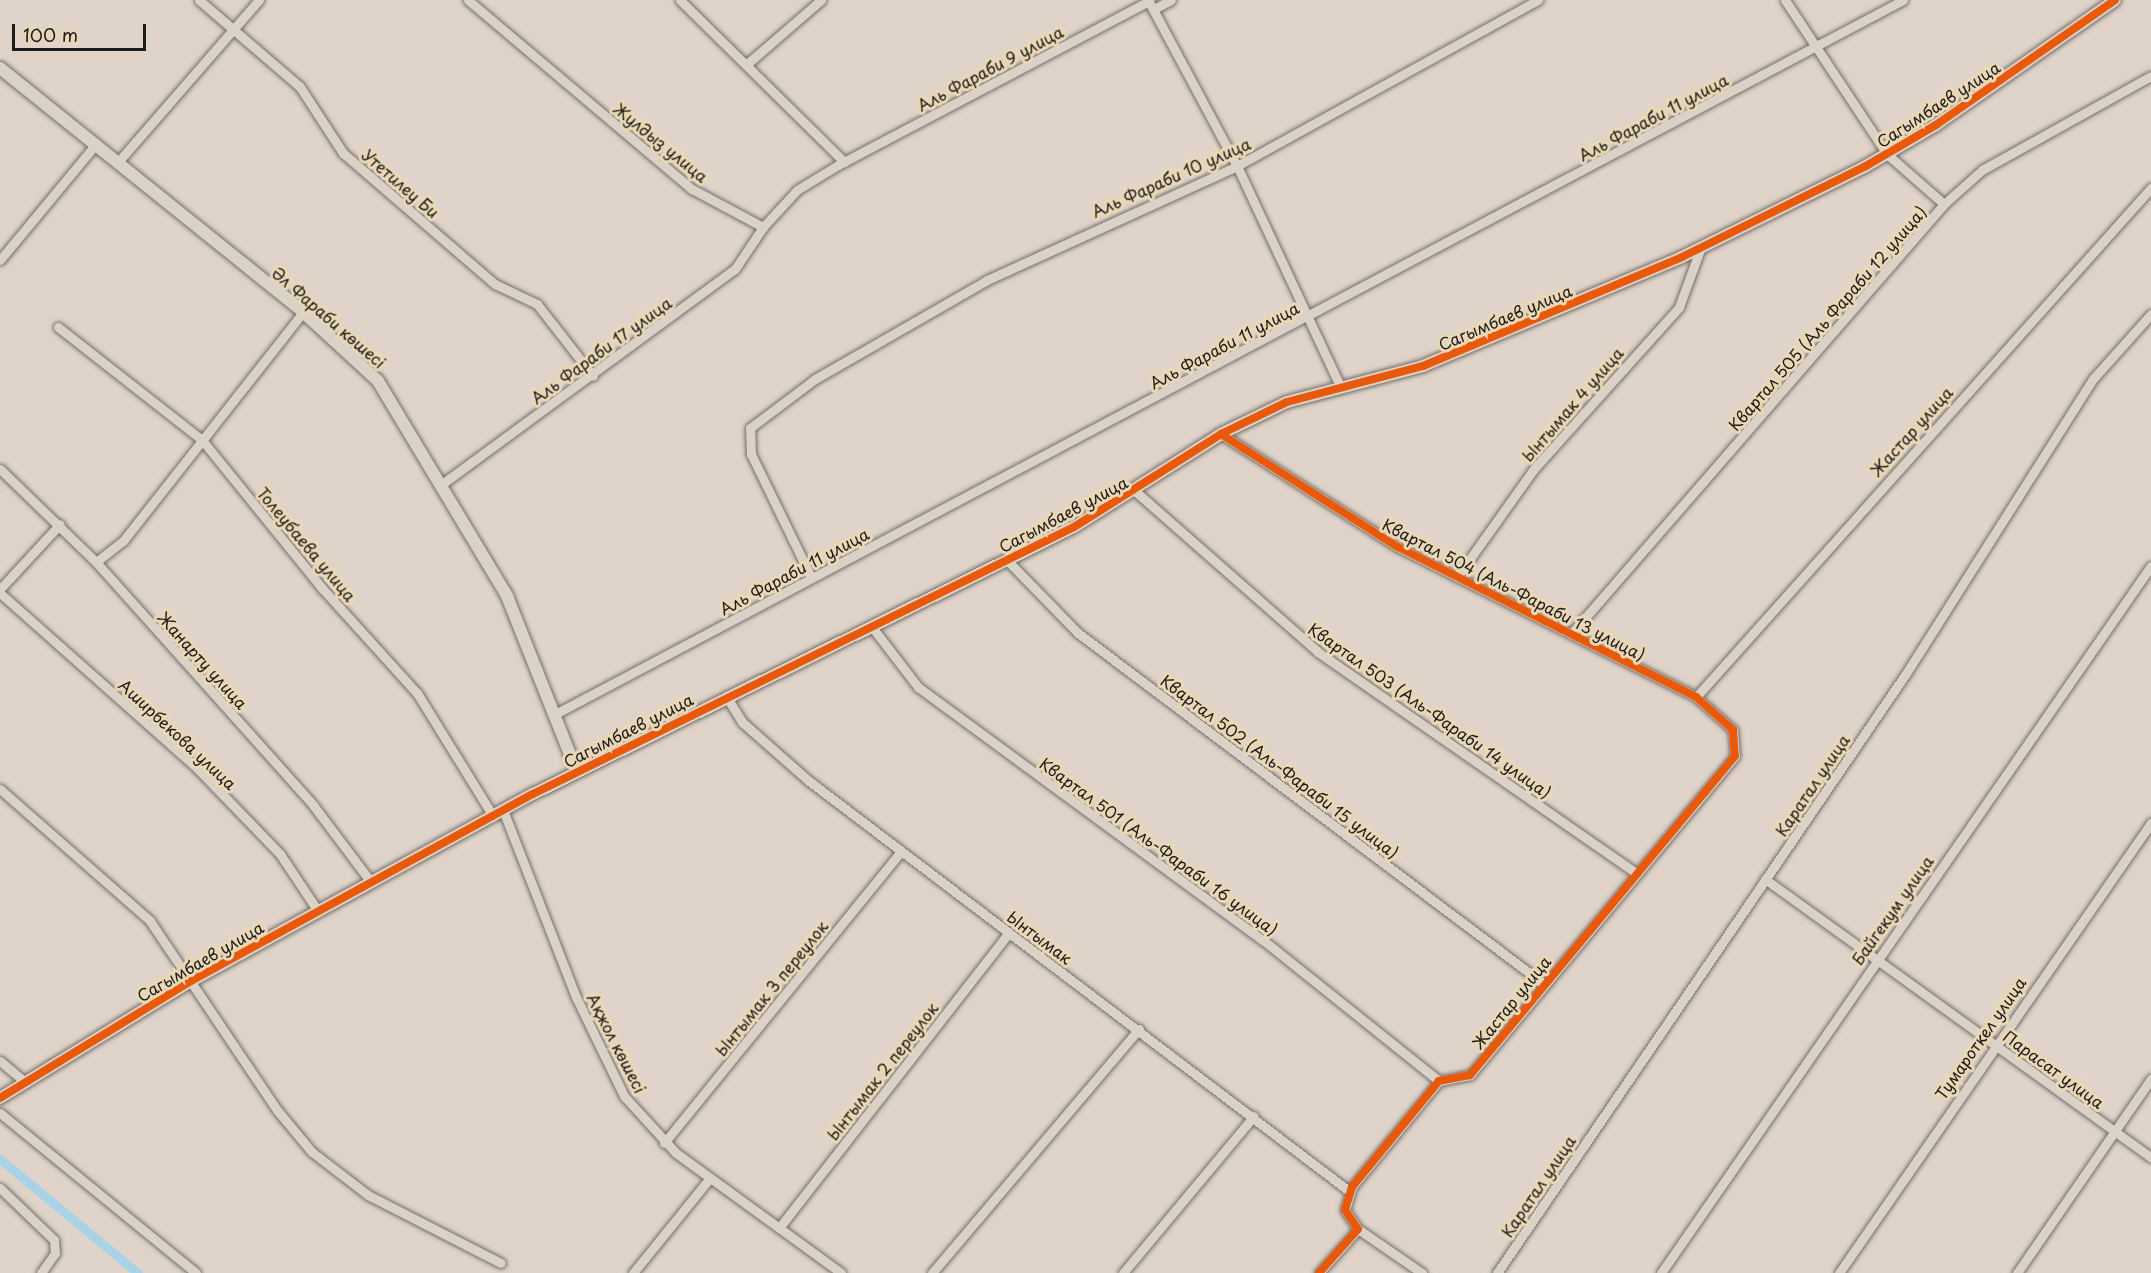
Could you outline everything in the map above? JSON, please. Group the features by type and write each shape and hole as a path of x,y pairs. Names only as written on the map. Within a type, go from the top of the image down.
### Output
{"street":[{"name":"Утетилеу Би","path":"199,0 300,87 343,153 495,284 537,304 593,376"},
{"path":"118,162 259,0"},
{"name":"Жулдыз улица","path":"468,0 692,189 763,227"},
{"path":"680,0 844,162 797,190 763,227"},
{"path":"747,64 821,0"},
{"name":"Аль Фараби 9 улица","path":"844,162 1150,3 1171,0"},
{"name":"Аль Фараби 10 улица","path":"811,578 748,440 750,428 815,379 987,280 1237,166 1538,0"},
{"path":"1785,0 1887,154 1944,204"},
{"name":"Аль Фараби 11 улица","path":"557,713 1904,0"},
{"name":"Сагымбаев улица","path":"0,1098 24,1081 191,981 371,882 498,813 726,696 1007,560 1135,491 1221,434 1287,402 1423,366 1701,247 1887,154 2115,0"},
{"path":"1150,3 1237,166 1310,315 1341,388"},
{"name":"Әл Фараби көшесі","path":"0,68 303,312 378,381 442,484 507,596 557,713 577,772"},
{"name":"Квартал 505 (Аль Фараби 12 улица)","path":"1571,634 1944,204 1982,170 2151,76"},
{"path":"0,260 96,144"},
{"name":"Жастар улица","path":"1696,697 2151,188"},
{"name":"Аль Фараби 17 улица","path":"442,484 593,376 735,269 763,227"},
{"name":"Ынтымак 4 улица","path":"1457,577 1533,470 1679,307 1701,247"},
{"path":"96,562 123,542 303,312"},
{"name":"Каратал улица","path":"1497,1273 2019,503 2093,379 2151,314"},
{"name":"Толеубаева улица","path":"58,327 202,440 322,588 417,693 498,813"},
{"name":"Квартал 504 (Аль-Фараби 13 улица)","path":"1221,434 1294,485 1457,577 1696,697 1733,730"},
{"name":"Жанарту улица","path":"0,470 60,524 96,562 313,805 371,882"},
{"name":"Квартал 503 (Аль-Фараби 14 улица)","path":"1135,491 1318,652 1634,872"},
{"path":"0,591 60,524"},
{"name":"Квартал 502 (Аль-Фараби 15 улица)","path":"1007,560 1078,633 1544,984"},
{"name":"Байгекум улица","path":"1661,1273 1876,960 2151,567"},
{"name":"Аширбекова улица","path":"0,591 196,768 280,854 318,911"},
{"name":"Квартал 501 (Аль-Фараби 16 улица)","path":"872,627 918,687 1263,940 1439,1081"},
{"name":"Ынтымак","path":"726,696 762,742 901,852 1254,1116 1349,1191"},
{"name":"Жастар улица","path":"1439,1081 1470,1075 1634,872 1735,756 1733,730"},
{"path":"0,789 150,921 277,1110 312,1152 368,1195 501,1263"},
{"name":"Ақжол көшесі","path":"498,813 595,1036 624,1095 664,1143 779,1228 828,1270 841,1273"},
{"name":"Тумароткел улица","path":"1839,1273 1993,1044 2151,823"},
{"name":"Ынтымак 3 переулок","path":"664,1143 901,852"},
{"name":"Парасат улица","path":"1765,879 2151,1157"},
{"name":"Ынтымак 2 переулок","path":"779,1228 1009,933"},
{"path":"933,1273 1139,1029"},
{"path":"0,1061 24,1081"},
{"path":"2017,1273 2151,1079"},
{"path":"1422,1273 1358,1228 1346,1210 1349,1191 1439,1081"},
{"path":"0,1113 196,1273"},
{"path":"1123,1273 1254,1116"},
{"path":"633,1273 710,1178"},
{"path":"0,1188 45,1228 55,1254 41,1273"},
{"path":"1319,1273 1358,1228"}],"waterway":[{"path":"0,1159 138,1273"}],"cycle path":[{"path":"0,1098 191,981 533,794 1074,527 1221,434 1287,402 1423,366 1682,257 1866,166 1936,125 2115,0"},
{"path":"1221,434 1398,547 1696,697 1733,730 1735,756 1470,1075 1439,1081 1352,1187 1345,1210 1358,1229 1319,1273"}]}
